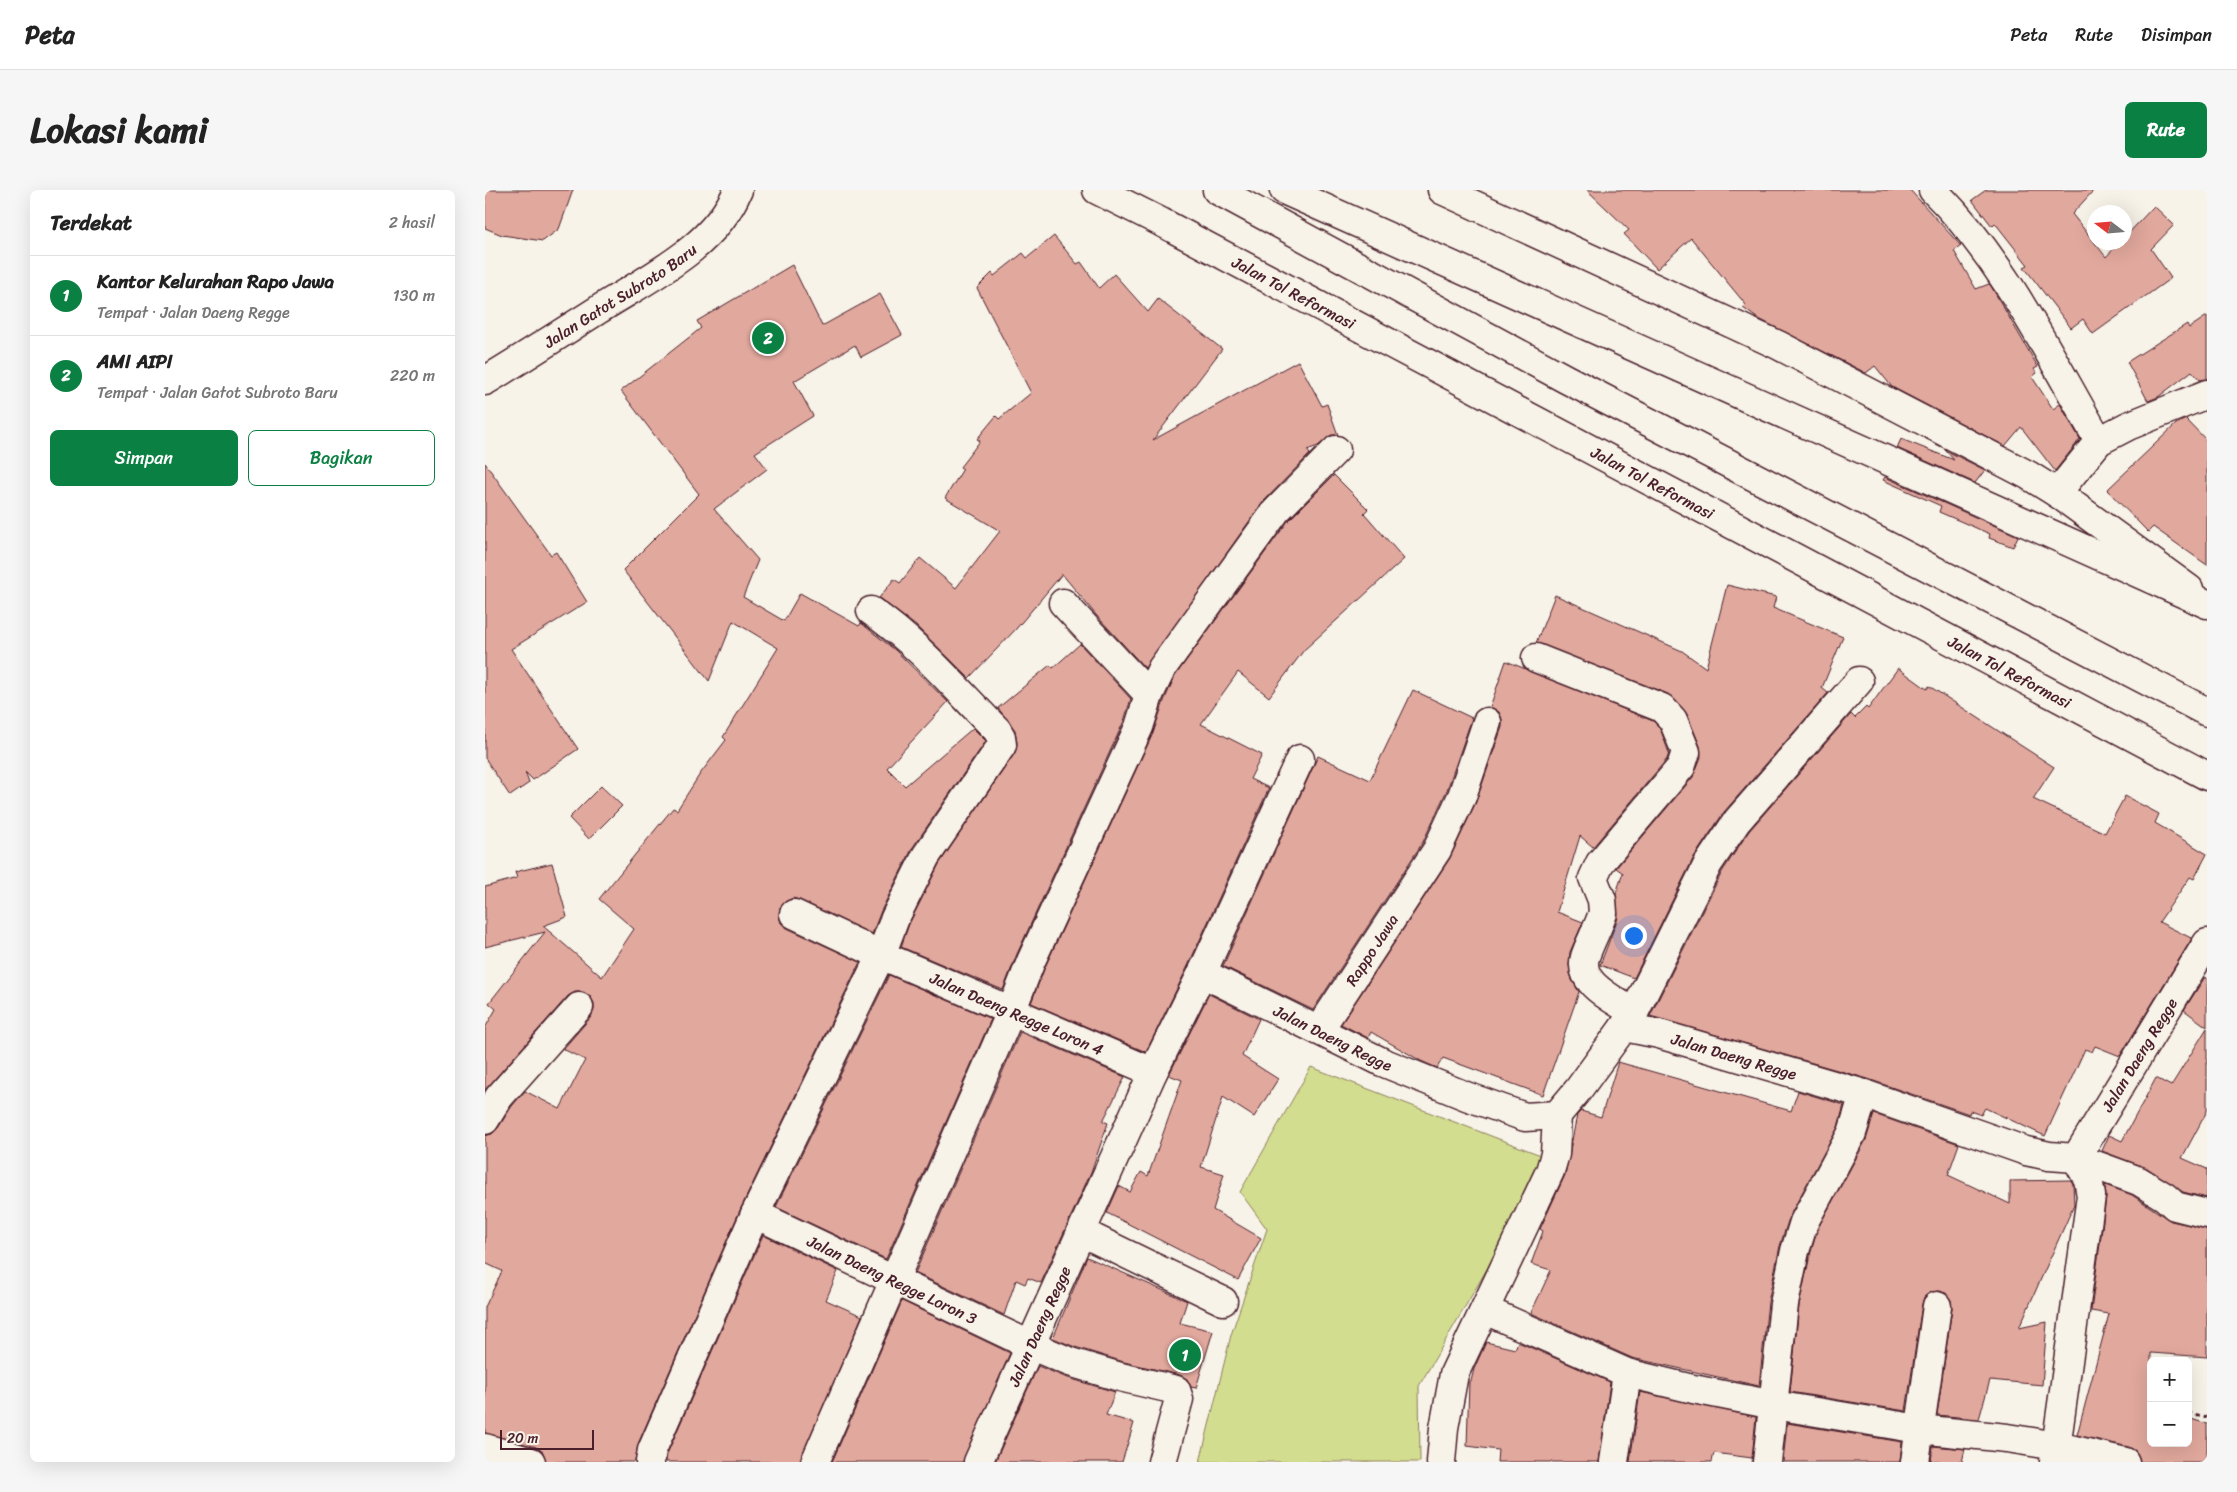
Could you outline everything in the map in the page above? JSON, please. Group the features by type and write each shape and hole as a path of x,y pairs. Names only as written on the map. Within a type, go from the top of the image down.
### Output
{"main road":[{"name":"Jalan Gatot Subroto Baru","path":"485,381 672,262 707,235 722,218 738,190"},
{"name":"Jalan Tol Reformasi","path":"1097,190 1161,222 2207,776"},
{"path":"1217,190 1575,383 2207,712"},
{"path":"1284,190 2207,603"},
{"path":"1442,190 1778,345 2028,475 2057,493 2207,603"},
{"path":"1933,190 1949,206 2008,286 2099,441"},
{"path":"2057,493 2099,441 2128,426 2207,394"},
{"path":"815,1462 1011,1012 1031,961 1139,726 1149,695 1162,668 1275,511 1336,450"},
{"path":"1063,603 1149,695"},
{"path":"650,1462 652,1450 755,1214 881,955 895,918 926,856 997,754 1002,742 997,730 922,651 901,632 871,611"},
{"path":"1536,658 1662,708 1673,720 1686,752 1681,768 1600,862 1593,878 1604,906 1585,958 1587,977 1629,1020"},
{"path":"1441,1462 1444,1428 1454,1374 1550,1172 1555,1154 1557,1115 1579,1090 1629,1020 1708,864 1737,821 1859,682"},
{"name":"Rappo Jawa","path":"1319,1030 1437,850 1462,796 1487,722"},
{"name":"Jalan Daeng Regge","path":"978,1462 1153,1072 1300,759"},
{"name":"Jalan Daeng Regge Loron 4","path":"794,914 881,955 1153,1072"},
{"name":"Jalan Daeng Regge","path":"1629,1020 1659,1034 1865,1094 2026,1151 2049,1156 2076,1158 2207,943"},
{"name":"Jalan Daeng Regge","path":"1201,973 1382,1062 1525,1117 1557,1115"},
{"path":"485,1120 499,1097 579,1006"},
{"path":"1767,1462 1784,1304 1799,1235 1852,1133 1865,1094"},
{"path":"2076,1158 2139,1181 2165,1197 2175,1206 2207,1214"},
{"path":"2055,1454 2091,1196 2088,1179 2076,1158"},
{"name":"Jalan Daeng Regge Loron 3","path":"755,1214 1030,1345 1103,1372 1176,1390 1179,1399 1162,1462"},
{"path":"1081,1232 1223,1302"},
{"path":"1915,1462 1937,1306"},
{"path":"1485,1310 1627,1372 1693,1389 1774,1406 1919,1429 2007,1438 2055,1454 2125,1462"},
{"path":"1614,1462 1627,1372"},
{"path":"485,1448 531,1462"}],"path":[{"path":"2192,1414 2207,1417"}],"green space":[{"path":"1311,1067 1551,1159 1419,1386 1420,1462 1200,1462 1231,1335 1267,1229 1240,1192"}],"building":[{"path":"485,190 573,190 559,229 543,241 502,235 485,228"},
{"path":"1587,190 1910,190 1961,246 1954,251 1976,289 1989,284 1991,286 2038,367 2034,369 2037,373 2032,377 2053,409 2060,404 2080,439 2055,471 2021,427 2005,446 1892,387 1875,366 1866,373 1757,318 1743,308 1746,305 1691,238 1657,269 1624,234 1629,230"},
{"path":"1986,190 2094,190 2072,214 2087,233 2087,250 2100,250 2106,257 2113,250 2132,250 2132,230 2154,206 2174,225 2151,249 2171,278 2093,334 2083,319 2071,328 2024,267 2028,265 1995,223 1992,226 1972,200"},
{"path":"1054,236 1077,264 1081,262 1099,288 1114,274 1148,312 1158,299 1222,349 1153,440 1298,361 1322,406 1327,404 1338,435 1331,435 1318,446 1307,450 1310,454 1263,502 1145,668 1096,615 1062,574 1016,629 969,678 916,626 879,598 894,579 900,583 920,558 956,588 1000,531 945,498 963,469 960,467 980,441 977,439 996,416 999,419 1031,393 977,288 992,273 994,276 1023,253 1027,258"},
{"path":"792,265 822,326 880,294 902,335 861,357 855,345 794,381 813,416 755,453 767,469 714,509 758,560 743,597 784,621 800,593 859,626 861,623 895,650 948,702 887,768 905,786 973,728 986,741 913,847 881,911 872,934 800,900 793,898 786,901 780,907 779,916 781,923 787,928 860,962 741,1208 638,1444 635,1462 546,1462 543,1452 536,1447 485,1433 485,1307 502,1271 485,1263 485,1136 492,1134 498,1128 512,1106 525,1091 560,1109 585,1060 563,1049 591,1017 594,1003 590,996 583,992 575,992 568,996 485,1090 485,1028 496,1009 489,1003 545,932 485,947 485,887 517,878 515,872 552,863 567,917 543,926 602,977 634,929 599,899 673,808 677,810 700,774 726,740 723,737 778,648 733,621 709,681 623,570 699,494 621,391 701,328 697,321"},
{"path":"2207,316 2207,379 2200,380 2192,371 2158,397 2148,401 2127,362 2187,324 2189,328"},
{"path":"2186,419 2207,441 2207,565 2153,527 2148,532 2107,490 2176,424"},
{"path":"1901,439 1954,460 1945,450 1985,470 1975,483 1897,448"},
{"path":"485,463 551,555 556,552 587,602 511,649 578,749 533,780 525,772 529,783 510,796 485,758"},
{"path":"1334,475 1368,509 1364,513 1404,559 1304,650 1269,697 1238,672 1201,724 1262,755 1250,779 1269,788 1188,966 1146,1052 1031,1003 1045,967 1153,733 1175,676 1288,521"},
{"path":"1885,477 2018,536 2013,547 1989,538 1990,534 1939,512 1941,506 1883,480"},
{"path":"1727,585 1776,597 1773,608 1843,637 1822,688 1828,693 1724,812 1694,857 1634,978 1600,965 1618,918 1616,893 1623,873 1616,868 1693,777 1701,757 1700,746 1687,714 1668,694 1536,643 1555,595 1682,651 1706,668"},
{"path":"1080,644 1131,699 1124,721 1017,954 1003,990 901,947 909,924 939,864 1015,753 1017,743 1015,730 998,708 1050,665 1053,668"},
{"path":"1506,661 1653,721 1660,728 1669,753 1667,759 1593,847 1580,836 1557,912 1583,922 1570,952 1569,965 1572,980 1579,992 1543,1095 1443,1058 1437,1068 1421,1061 1371,1032 1368,1038 1341,1024 1450,858 1476,802 1502,727 1502,719 1499,712 1490,707"},
{"path":"1898,668 1927,689 1929,686 2054,767 2033,799 2105,833 2125,796 2159,814 2155,823 2207,854 2194,879 2190,877 2159,922 2191,938 2191,940 2120,1056 2095,1046 2092,1052 2085,1049 2045,1136 1985,1108 1981,1115 1970,1111 1969,1114 1868,1079 1650,1016 1722,872 1749,831 1851,714 1855,718 1866,707 1868,709"},
{"path":"1413,690 1472,718 1447,790 1423,842 1313,1010 1223,966 1318,756 1370,780"},
{"path":"601,786 622,806 589,839 569,818"},
{"path":"889,975 991,1019 886,1259 776,1207"},
{"path":"2205,977 2207,978 2207,1027 2184,1010"},
{"path":"1209,994 1259,1019 1242,1056 1278,1079 1254,1117 1223,1097 1201,1167 1224,1174 1213,1210 1261,1238 1238,1280 1107,1213 1119,1186 1130,1192 1141,1172 1148,1176 1182,1080 1169,1075"},
{"path":"2207,1028 2207,1111 2182,1158 2207,1169 2207,1198 2183,1192 2147,1168 2102,1151 2109,1135 2122,1141 2156,1078 2171,1086"},
{"path":"1020,1032 1125,1077 1103,1121 1108,1123 1091,1172 1041,1283 1028,1278 1025,1284 1016,1280 1004,1315 915,1273"},
{"path":"1618,1062 1791,1111 1798,1091 1844,1105 1838,1127 1790,1215 1780,1246 1768,1302 1759,1386 1632,1358 1531,1313 1551,1270 1531,1264 1543,1231 1540,1229 1565,1175 1577,1115 1581,1111 1601,1117"},
{"path":"1874,1114 1959,1144 1948,1175 2010,1204 2010,1181 2071,1180 2073,1184 2074,1205 2019,1328 2047,1322 2042,1385 1990,1380 1979,1419 1937,1415 1952,1308 1951,1300 1946,1293 1940,1291 1931,1292 1924,1297 1922,1304 1906,1411 1790,1392 1799,1306 1818,1228 1866,1140"},
{"path":"2105,1185 2132,1195 2171,1221 2207,1229 2207,1357 2151,1353 2151,1357 2147,1357 2147,1447 2192,1447 2192,1419 2207,1424 2207,1462 2140,1462 2136,1451 2129,1447 2077,1435 2109,1314 2091,1311 2106,1198"},
{"path":"763,1235 838,1271 826,1300 862,1316 800,1462 666,1462 667,1454"},
{"path":"1087,1257 1187,1301 1180,1323 1213,1331 1196,1388 1191,1387 1187,1379 1180,1375 1124,1362 1053,1338"},
{"path":"902,1301 1010,1353 963,1462 832,1462"},
{"path":"1486,1342 1515,1349 1518,1342 1610,1382 1599,1462 1497,1462 1498,1450 1467,1446 1469,1381 1471,1381 1474,1369"},
{"path":"1038,1366 1065,1377 1115,1392 1106,1415 1134,1423 1122,1462 995,1462"},
{"path":"1640,1392 1756,1417 1752,1458 1714,1453 1712,1462 1630,1462"},
{"path":"1787,1423 1902,1442 1900,1462 1783,1462"},
{"path":"1933,1446 1965,1449 1962,1462 1931,1462"}],"place":[{"name":"AMI AIPI","path":"768,338"},
{"name":"Kantor Kelurahan Rapo Jawa","path":"1185,1355"}]}
